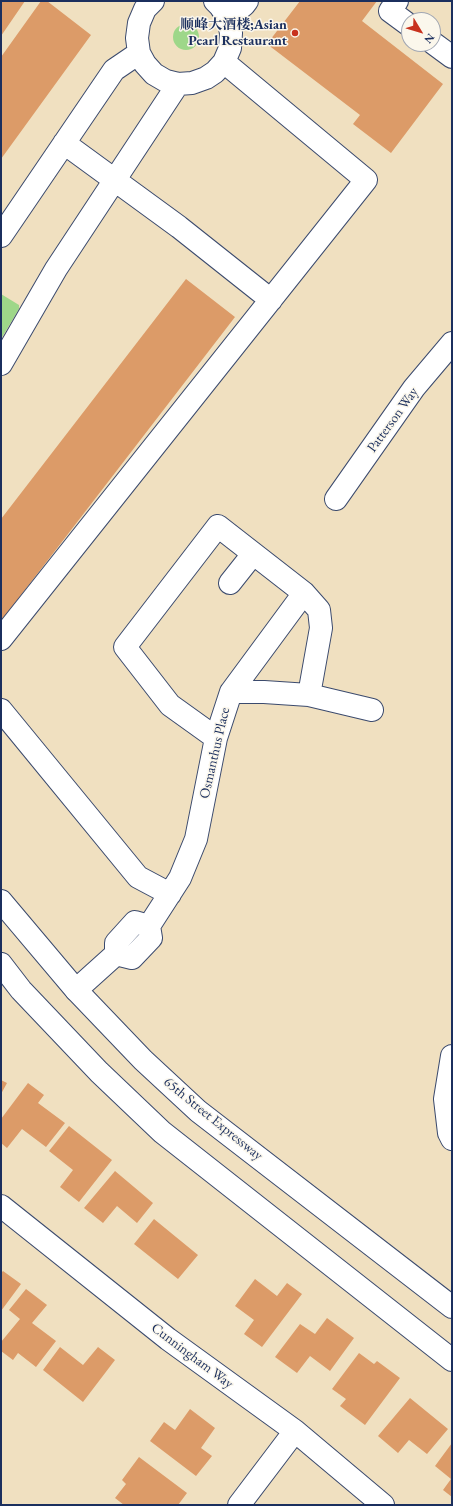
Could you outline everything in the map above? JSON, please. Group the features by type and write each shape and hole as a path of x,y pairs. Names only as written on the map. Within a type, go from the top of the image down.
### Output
{"main road":[{"path":"154,1 146,9 139,23 137,38 139,53 145,64 154,74 166,81 178,84 192,84 216,72 224,62 230,48 231,37 231,32 221,9 244,6 247,1"},
{"path":"397,1 390,11 401,19"},
{"path":"441,49 452,57"},
{"path":"1,236 114,70 139,53"},
{"path":"1,639 366,180 224,62"},
{"path":"1,364 56,269 178,84"},
{"path":"64,143 179,227 271,300"},
{"name":"Patterson Way","path":"336,499 414,388 452,343"},
{"path":"216,738 170,705 125,646 218,526 304,593 319,610 321,628 309,695"},
{"path":"230,582 253,554"},
{"name":"Osmanthus Place","path":"76,990 116,954 132,958 151,938 149,926 180,878 196,839 216,738 231,692 304,593"},
{"path":"231,692 309,695 372,710"},
{"path":"1,710 138,877 170,894"},
{"name":"65th Street Expressway","path":"1,901 76,990 143,1060 198,1110 452,1307"},
{"path":"1,964 21,990 94,1066 162,1132 452,1360"},
{"path":"452,1056 445,1099 449,1133 452,1139"},
{"name":"Cunningham Way","path":"1,1206 168,1339 295,1431 383,1505"},
{"path":"239,1505 295,1431"}],"green space":[{"path":"186,24 195,28 199,37 195,46 186,50 177,46 173,37 177,28"},
{"path":"1,294 19,305 19,309 1,339"}],"building":[{"path":"1,1 25,1 1,36"},
{"path":"41,1 47,1 91,35 1,159 1,57"},
{"path":"300,1 377,1 362,21 443,84 391,153 353,124 360,115 267,44"},
{"path":"186,279 235,317 1,621 1,519"},
{"path":"1,1080 7,1083 1,1094"},
{"path":"28,1083 44,1095 38,1103 65,1123 46,1147 22,1129 7,1148 1,1143 1,1119"},
{"path":"69,1126 112,1160 79,1202 60,1187 73,1170 49,1151"},
{"path":"115,1171 153,1203 137,1223 117,1206 103,1223 84,1208"},
{"path":"154,1219 198,1255 178,1279 134,1244"},
{"path":"3,1271 21,1284 1,1311 1,1273"},
{"path":"255,1279 277,1296 287,1283 302,1294 262,1347 244,1334 254,1320 235,1306"},
{"path":"26,1289 47,1305 32,1323 56,1341 36,1367 18,1353 13,1360 1,1351 1,1342 20,1319 9,1310"},
{"path":"327,1318 354,1338 330,1371 310,1356 297,1373 275,1357 300,1324 315,1334"},
{"path":"60,1347 83,1365 98,1347 115,1360 83,1402 43,1370"},
{"path":"359,1353 374,1364 377,1361 400,1378 365,1425 340,1406 346,1399 332,1389"},
{"path":"410,1398 448,1429 427,1454 409,1440 398,1453 378,1436"},
{"path":"190,1409 215,1428 201,1448 212,1456 196,1476 150,1441 164,1422 175,1430"},
{"path":"452,1443 452,1497 443,1490 451,1479 435,1466"},
{"path":"139,1457 187,1493 178,1505 124,1505 115,1498 126,1484 122,1480"}],"place":[{"name":"顺峰大酒楼;Asian Pearl Restaurant","path":"295,33"}]}
